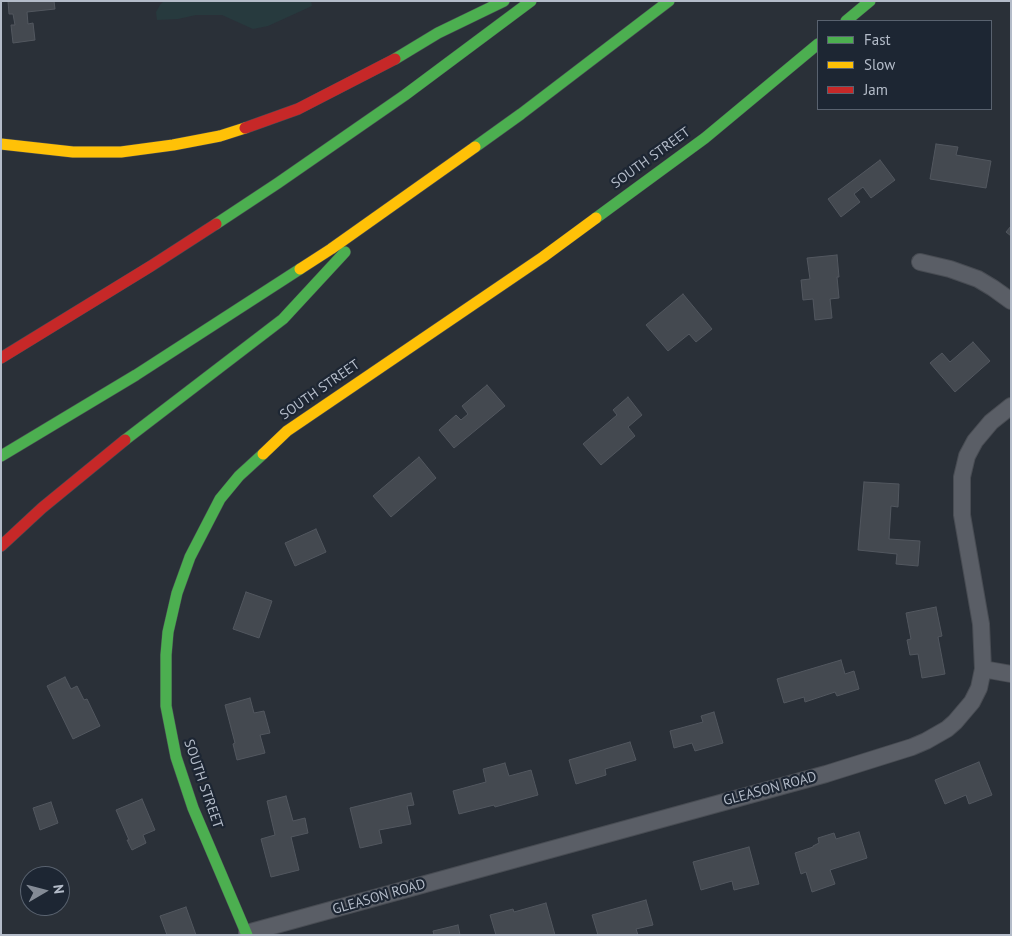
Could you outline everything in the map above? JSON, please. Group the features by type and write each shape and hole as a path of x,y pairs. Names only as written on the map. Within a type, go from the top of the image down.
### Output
{"main road":[{"path":"1,144 73,152 121,152 181,144 229,133 298,109 380,68 438,33 504,1"},
{"path":"1,358 143,271 286,177 413,89 531,1"},
{"path":"1,456 200,334 378,216 521,114 669,1"},
{"path":"847,20 870,1"},
{"name":"SOUTH STREET","path":"247,934 193,808 176,756 166,706 168,632 178,593 190,557 220,499 239,476 287,431 543,257 704,138 817,45"},
{"path":"1,546 94,464 283,319 378,216"}],"street":[{"path":"920,262 950,269 978,279 1011,301"},
{"name":"GLEASON ROAD","path":"247,934 826,774 912,747 947,728 964,712 979,688 983,669 981,624 962,514 962,477 975,441 991,422 1011,406"},
{"path":"983,669 1011,674"}],"green space":[{"path":"164,1 311,1 312,6 268,26 253,29 222,15 196,15 178,19 157,20 156,12"}],"building":[{"path":"8,1 54,1 55,9 27,12 28,24 33,23 35,40 13,43 11,25 15,25 13,14 9,14"},
{"path":"936,144 958,147 956,155 991,161 986,188 930,179"},
{"path":"880,160 895,180 871,198 863,187 854,194 860,202 841,217 828,199"},
{"path":"1011,226 1011,236 1006,232"},
{"path":"837,255 839,298 830,299 832,318 815,320 813,299 803,300 801,280 810,279 807,258"},
{"path":"683,294 712,329 696,342 689,334 668,351 646,325"},
{"path":"973,342 990,361 955,392 930,363 942,353 950,362"},
{"path":"487,385 505,406 454,448 439,430 456,415 461,420 468,414 462,406"},
{"path":"628,397 642,415 628,427 635,436 601,465 583,444 617,415 613,410"},
{"path":"419,457 436,478 391,517 373,496"},
{"path":"864,482 899,484 898,507 891,506 889,539 920,541 918,566 896,564 897,554 858,550"},
{"path":"316,529 326,552 295,566 285,543"},
{"path":"246,592 272,601 259,638 233,629"},
{"path":"936,607 942,636 938,637 945,674 922,678 918,654 910,655 907,640 911,639 906,613"},
{"path":"841,660 845,674 854,671 859,689 837,696 835,692 805,702 804,697 784,703 777,679"},
{"path":"65,677 71,689 77,686 84,700 87,699 100,726 73,739 47,686"},
{"path":"250,698 254,713 264,711 270,733 260,735 265,753 237,760 233,744 235,743 225,705"},
{"path":"714,712 723,743 695,751 692,743 674,748 670,731 703,722 701,716"},
{"path":"630,742 636,760 605,769 606,775 576,784 569,760"},
{"path":"979,762 992,795 969,804 966,795 945,804 935,780"},
{"path":"505,763 509,776 531,770 538,795 495,807 494,805 459,814 453,791 486,782 483,769"},
{"path":"411,793 414,805 407,806 411,824 379,830 382,843 360,848 350,808"},
{"path":"286,796 293,821 305,818 308,833 291,837 299,870 271,877 261,839 275,835 267,801"},
{"path":"142,799 155,830 143,835 146,843 132,850 116,810"},
{"path":"51,802 58,823 40,830 33,808"},
{"path":"859,832 867,858 830,870 835,884 812,892 806,872 801,874 795,853 813,847 819,843 818,838 834,833 836,839"},
{"path":"749,847 759,884 734,890 732,881 701,890 693,862"},
{"path":"646,900 653,925 636,929 638,935 598,935 592,915"},
{"path":"546,903 555,935 496,935 490,915 513,909 514,912"},
{"path":"186,907 196,935 167,935 160,916"},
{"path":"458,925 460,935 434,935 433,931"}],"traffic: fast":[{"path":"395,59 438,33 504,1"},
{"path":"216,224 405,95 531,1"},
{"path":"475,147 669,1"},
{"path":"847,20 870,1"},
{"path":"596,218 705,138 817,45"},
{"path":"125,440 283,319 345,252"},
{"path":"1,456 136,375 300,269"},
{"path":"247,935 193,808 176,757 166,706 166,655 168,632 177,593 190,557 220,499 239,476 263,454"}],"traffic: slow":[{"path":"1,144 73,152 121,152 220,136 245,128"},
{"path":"300,269 475,147"},
{"path":"263,454 287,431 543,257 596,218"}],"traffic: jam":[{"path":"245,128 298,109 395,59"},
{"path":"1,358 216,224"},
{"path":"1,546 42,508 125,440"}]}
